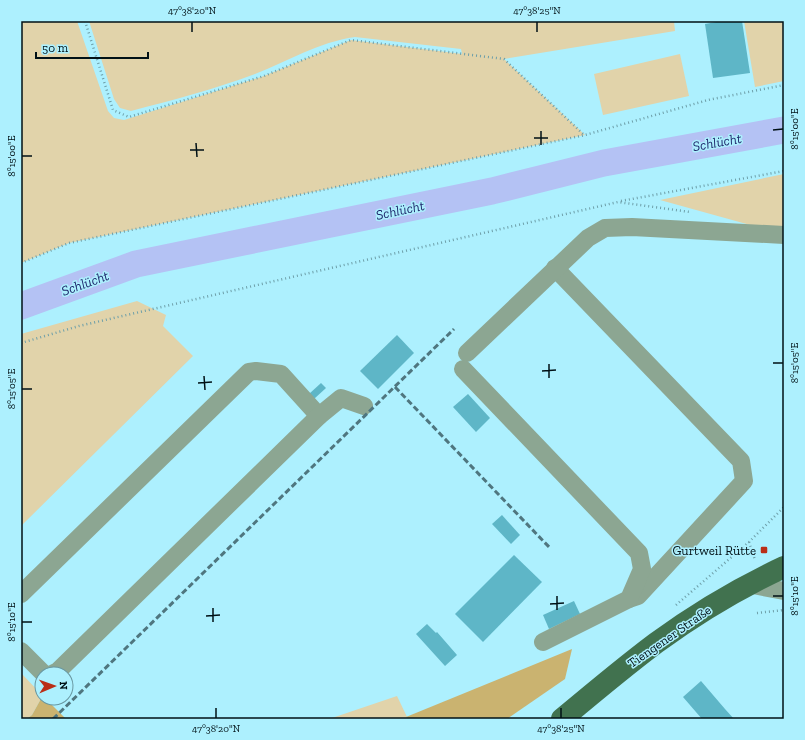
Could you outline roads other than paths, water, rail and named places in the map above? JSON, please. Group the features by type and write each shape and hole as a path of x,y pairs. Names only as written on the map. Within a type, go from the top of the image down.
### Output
{"main road":[{"name":"Tiengener Straße","path":"562,719 656,643 748,584 784,567"}],"street":[{"path":"629,599 642,569 639,554 465,361 555,268 588,238 605,228 632,227 784,234"},
{"path":"543,642 629,599 638,596 744,480 741,461 555,268"},
{"path":"21,594 249,372 256,371 281,374 319,416"},
{"path":"63,666 319,416 341,398 364,406"},
{"path":"748,584 784,592"},
{"path":"21,650 36,666"}],"waterway":[{"name":"Schlücht","path":"21,306 136,264 492,191 604,163 784,130"}],"railway":[{"path":"53,719 454,329"},
{"path":"395,387 551,549"}],"place":[{"name":"Gurtweil Rütte","path":"764,550"}]}
